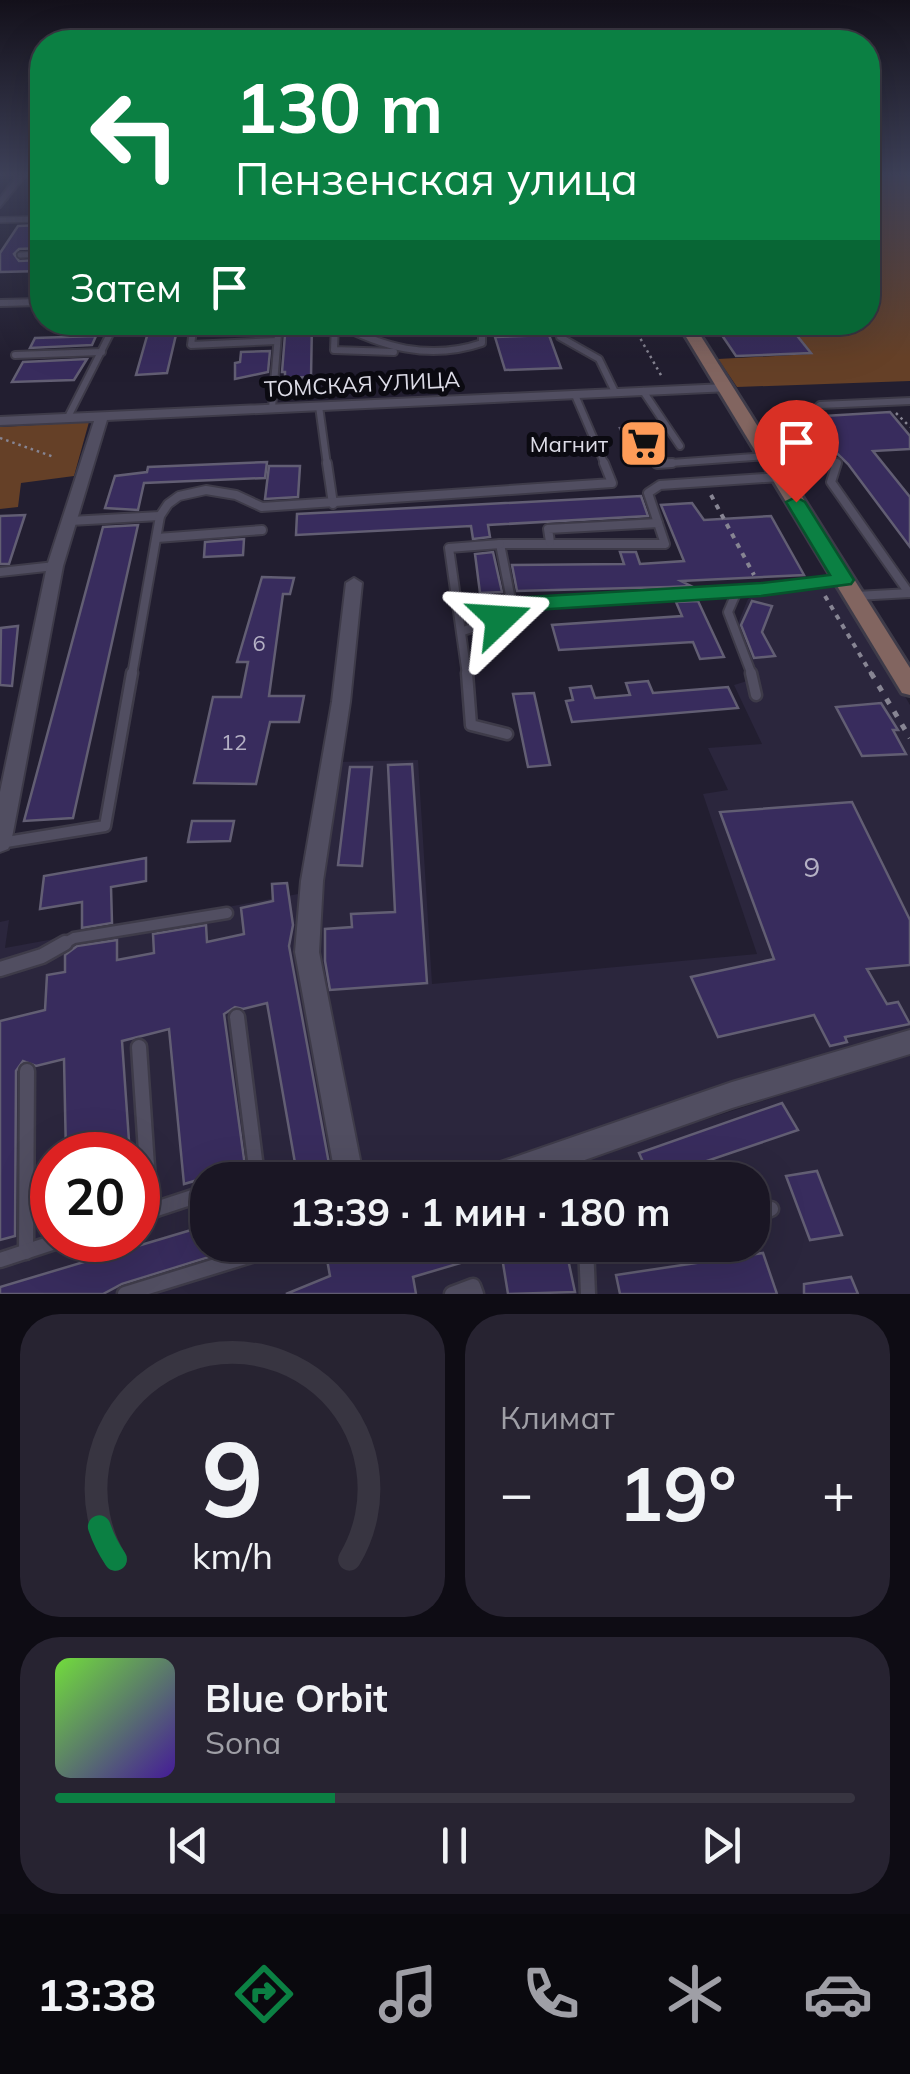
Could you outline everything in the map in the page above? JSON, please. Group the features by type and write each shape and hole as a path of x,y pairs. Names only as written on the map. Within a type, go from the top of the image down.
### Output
{"street":[{"path":"692,335 910,687"},
{"name":"ТОМСКАЯ УЛИЦА","path":"0,420 726,388"},
{"path":"0,843 56,566 102,416"},
{"path":"347,1162 308,952 312,881 341,702 354,583"},
{"path":"582,1162 732,1094 910,1042"}],"lane":[{"path":"20,254 30,254"},
{"path":"0,303 30,302"},
{"path":"68,417 110,335"},
{"path":"192,335 191,345 277,340"},
{"path":"272,408 278,335"},
{"path":"334,335 334,350 403,352 467,350 482,344 482,335"},
{"path":"363,335 403,352"},
{"path":"560,335 600,359 616,392"},
{"path":"16,355 102,352"},
{"path":"643,391 680,446"},
{"path":"0,843 106,826 160,516 168,499 182,492 236,492 262,507 612,483 575,394"},
{"path":"910,401 820,406 798,425 812,445 828,452 838,464 830,478 832,482 910,592"},
{"path":"319,406 333,504"},
{"path":"657,464 768,456"},
{"path":"507,734 471,725 464,632 449,548 550,542 561,547 665,544 648,493 660,485 780,477"},
{"path":"70,521 160,516"},
{"path":"550,542 548,529 658,522"},
{"path":"157,538 262,530"},
{"path":"500,544 512,605"},
{"path":"0,572 56,566"},
{"path":"464,632 500,619 512,605 761,590 817,582 910,592"},
{"path":"737,591 728,612 749,662 756,695"},
{"path":"0,969 42,956 74,938 227,914"},
{"path":"237,1017 255,1162"},
{"path":"139,1047 142,1132"},
{"path":"26,1071 26,1252"},
{"path":"160,1208 190,1198"},
{"path":"0,1260 30,1251"},
{"path":"125,1294 229,1262"},
{"path":"587,1262 588,1294"},
{"path":"452,1294 474,1286 476,1294"}],"path":[{"path":"638,335 669,390"},
{"path":"0,438 54,458"},
{"path":"704,482 761,590"},
{"path":"817,582 910,738"}],"shaded area":[{"path":"880,236 910,236 910,381 737,387 718,359 812,354 797,335 880,335"},
{"path":"89,422 74,476 21,483 18,507 0,509 0,427"},
{"path":"841,585 910,705 910,1029 727,1085 504,1162 360,1162 323,993 317,940 318,891 338,762 418,760 432,984 757,954 703,794 728,790 708,748 762,744 734,685 757,678 736,628 748,599 761,593"},
{"path":"298,894 301,943 340,1162 190,1162 190,1262 770,1262 770,1162 575,1162 910,1053 910,1294 0,1294 0,922 9,920 5,948"}],"building":[{"path":"11,236 30,236 30,249 19,249 14,254 19,261 30,261 30,271 0,272 0,253"},
{"path":"147,335 176,335 167,373 136,375"},
{"path":"285,335 312,335 311,377 285,378"},
{"path":"549,335 561,368 505,370 495,337"},
{"path":"722,335 796,335 811,353 736,356"},
{"path":"96,336 92,345 30,348 35,338"},
{"path":"270,351 268,372 235,379 235,363 240,362 241,352"},
{"path":"87,359 74,380 12,382 23,362"},
{"path":"890,412 910,436 910,449 873,451 910,497 910,547 848,464 811,428 824,416"},
{"name":"Магнит","path":"649,426 664,456 636,462 620,428"},
{"path":"267,462 265,478 144,483 138,510 105,508 115,476 147,472 148,467"},
{"path":"269,466 300,466 298,497 265,499"},
{"path":"641,496 648,516 488,525 490,537 473,539 471,526 296,535 297,514"},
{"path":"692,503 704,520 771,516 804,575 681,581 691,586 517,591 512,565 624,564 620,552 636,552 640,564 684,561 661,505"},
{"path":"25,515 9,564 0,564 0,516"},
{"path":"138,525 73,818 24,821 103,527"},
{"path":"244,539 243,555 204,557 205,542"},
{"path":"493,552 502,592 480,593 475,554"},
{"path":"262,577 294,578 290,594 283,594 269,696 304,696 299,722 270,722 256,784 194,783 213,697 241,697 248,662 237,662"},
{"path":"698,601 724,657 700,659 693,642 559,650 552,625 682,616 676,602"},
{"path":"752,601 772,606 762,632 775,656 754,658 741,625"},
{"path":"18,626 12,686 0,685 1,628"},
{"path":"648,681 653,693 728,687 738,708 572,722 566,701 573,700 570,688 591,686 595,698 630,695 626,683"},
{"path":"534,693 550,765 528,767 513,694"},
{"path":"881,703 898,730 893,730 906,754 862,756 836,707"},
{"path":"412,764 427,983 330,990 325,929 352,927 351,914 395,912 388,765"},
{"path":"350,767 372,767 362,866 338,865"},
{"path":"852,802 910,920 910,965 867,969 887,1004 898,1002 910,1024 845,1037 847,1042 830,1046 814,1015 718,1037 691,977 774,959 720,812"},
{"path":"192,821 234,821 230,841 188,842"},
{"path":"146,858 146,881 111,887 112,923 82,928 82,902 40,909 44,876"},
{"path":"287,883 293,925 289,946 329,1162 295,1162 267,1003 235,1007 224,1014 244,1162 190,1162 190,1182 184,1184 169,1029 122,1041 128,1132 66,1132 64,1059 36,1066 23,1061 16,1071 15,1236 0,1240 0,1021 45,1010 47,975 65,972 65,955 77,946 117,940 117,960 154,953 153,934 206,925 207,942 244,934 241,908 273,901 272,884"},
{"path":"782,1103 798,1130 704,1162 643,1162 639,1153"},
{"path":"817,1171 842,1235 810,1240 786,1176"},
{"path":"190,1230 190,1262 193,1262 122,1284 103,1294 0,1294 0,1287 84,1262 160,1262 160,1239"},
{"path":"327,1262 464,1262 413,1277 416,1294 286,1294 330,1276"},
{"path":"503,1262 569,1262 575,1292 508,1294"},
{"path":"703,1262 766,1262 777,1294 620,1294 616,1275"},
{"path":"851,1277 858,1294 804,1294 804,1284"}],"place":[{"name":"Магнит","path":"643,444"}],"route":[{"path":"500,619 512,605 761,590 843,580 796,502"}]}
